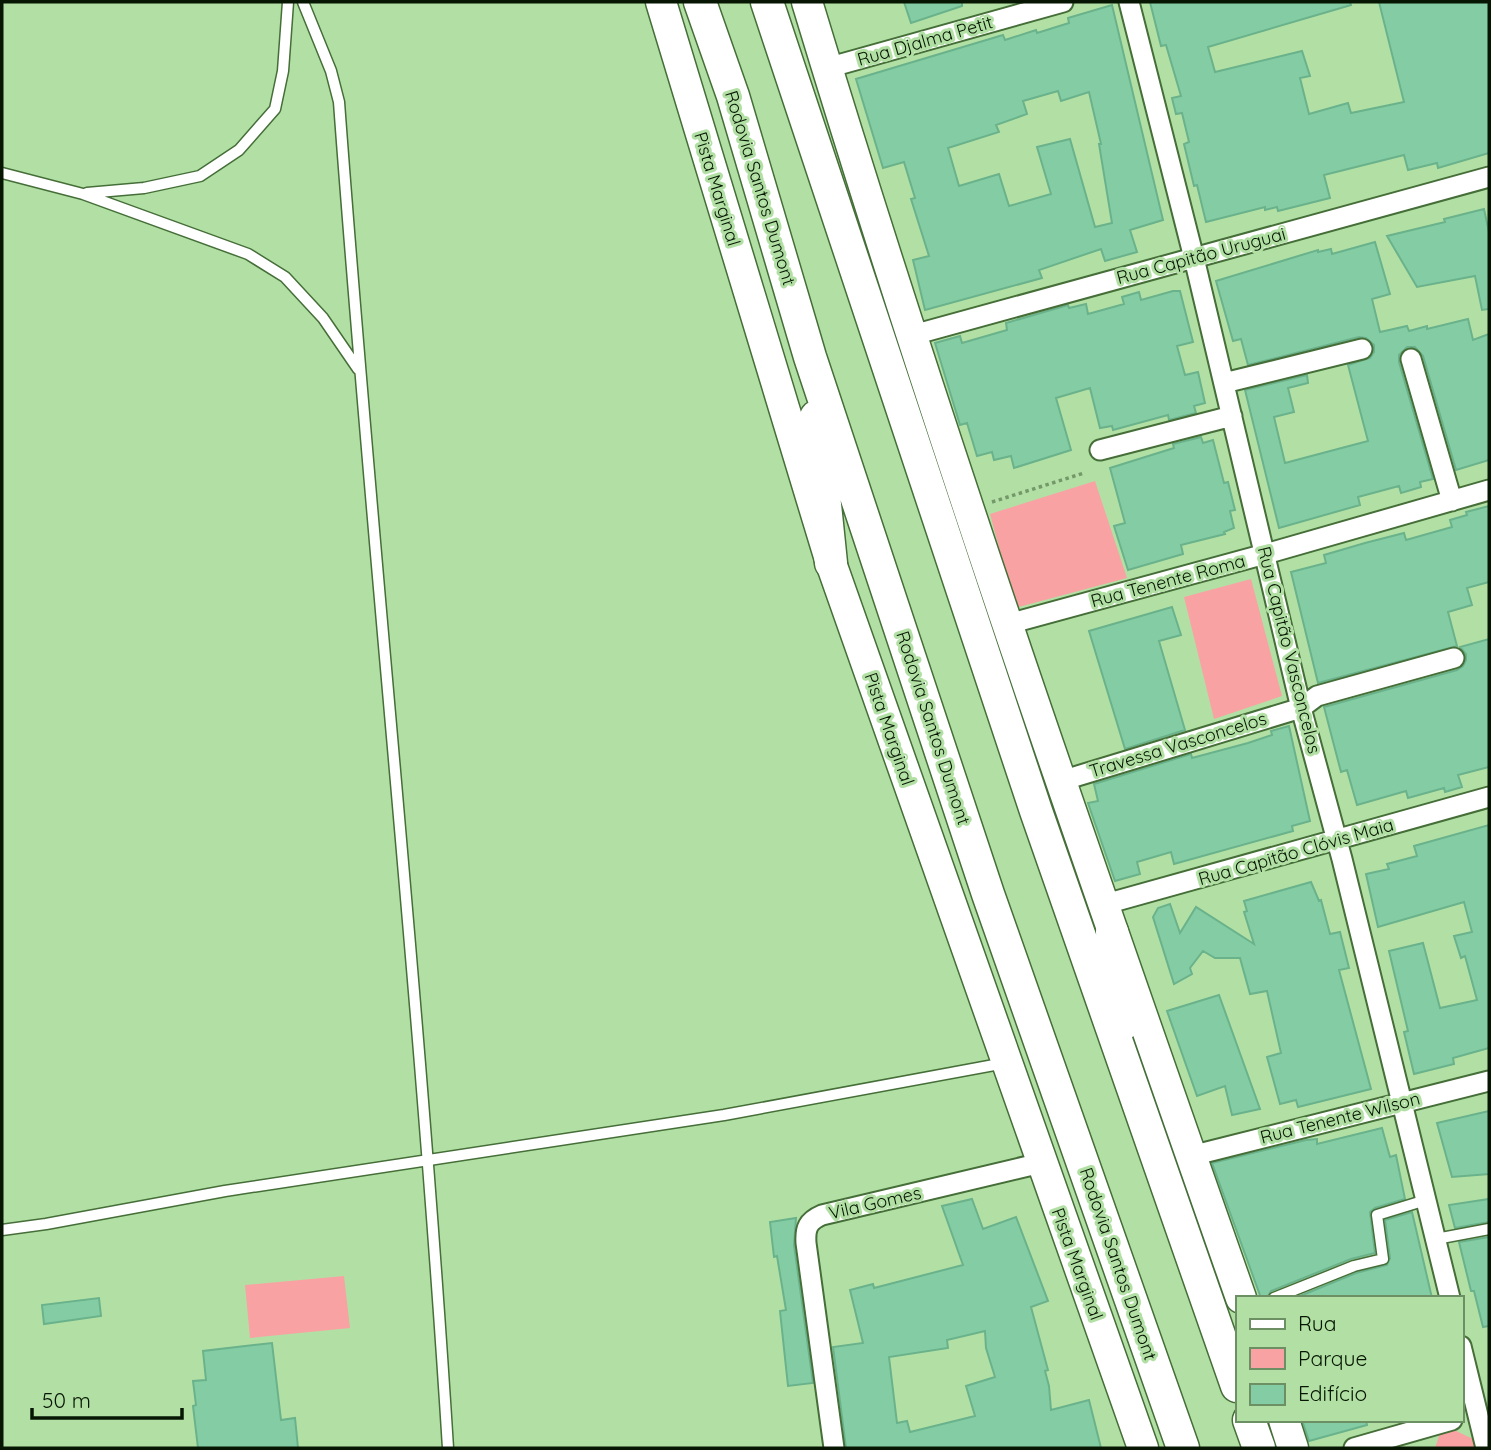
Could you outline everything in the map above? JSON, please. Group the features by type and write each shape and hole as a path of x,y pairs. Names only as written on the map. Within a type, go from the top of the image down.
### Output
{"highway":[{"name":"Rodovia Santos Dumont","path":"700,2 733,96 810,357 988,894 1183,1448"},
{"path":"771,9 1036,811 1236,1383"},
{"path":"810,357 831,563"},
{"path":"1107,918 1130,1084"},
{"path":"1250,1422 1259,1448"}],"main road":[{"name":"Pista Marginal","path":"661,2 831,563 1143,1448"},
{"path":"807,2 1008,624 1107,918 1240,1296"},
{"path":"1285,1422 1293,1448"}],"street":[{"name":"Rua Djalma Petit","path":"827,68 1063,2"},
{"name":"Rua Capitão Vasconcelos","path":"1129,2 1195,258 1301,708 1338,840 1450,1296"},
{"name":"Rua Capitão Uruguai","path":"913,335 1489,177"},
{"path":"1224,383 1362,348"},
{"path":"1411,359 1452,501"},
{"path":"1100,450 1232,416"},
{"name":"Rua Tenente Roma","path":"1008,624 1489,490"},
{"name":"Travessa Vasconcelos","path":"1061,781 1301,708 1317,696 1454,659"},
{"name":"Rua Capitão Clóvis Maia","path":"1107,918 1338,840 1489,797"},
{"name":"Rua Tenente Wilson","path":"1191,1156 1489,1081"},
{"name":"Vila Gomes","path":"834,1448 806,1243 810,1223 822,1215 1041,1163"},
{"path":"1463,1355 1486,1448"},
{"path":"1354,1448 1445,1422"}],"lane":[{"path":"83,194 144,188 200,176 239,150 275,108 283,71 288,2"},
{"path":"303,2 331,71 339,102 358,369 429,1159 448,1448"},
{"path":"2,173 83,194 248,254 285,277 323,318 358,369"},
{"path":"2,1230 225,1191 724,1115 1006,1063"},
{"path":"1279,1296 1354,1266 1383,1259 1377,1214 1426,1200"},
{"path":"1436,1239 1489,1229"}],"path":[{"path":"970,509 1084,474"}],"green space":[{"path":"1095,481 1127,578 1015,608 990,514"},
{"path":"1251,579 1282,696 1214,719 1184,597"},
{"path":"344,1276 350,1328 250,1338 245,1285"},
{"path":"1452,1429 1473,1439 1475,1448 1435,1448 1440,1433"}],"building":[{"path":"904,2 962,2 962,6 911,23"},
{"path":"1150,2 1350,2 1351,5 1208,47 1215,72 1302,51 1310,76 1300,78 1309,114 1348,103 1351,113 1404,102 1379,2 1489,2 1489,153 1438,168 1437,163 1408,170 1404,155 1324,175 1330,198 1278,211 1277,207 1265,210 1265,207 1206,222 1184,144 1189,142 1182,113 1176,114 1172,98 1181,96 1166,45 1161,46"},
{"path":"1112,5 1163,220 1130,230 1137,252 1105,261 1101,249 1039,270 1042,278 925,310 913,260 929,256 911,199 915,198 904,162 883,168 856,79 1003,35 1005,40 1036,30 1037,33 1069,23 1068,18","holes":["1058,91 1061,101 1089,92 1101,144 1112,223 1095,227 1070,139 1037,147 1051,194 1009,206 999,174 959,186 948,148 999,132 996,125 1027,114 1023,101"]},
{"path":"1484,209 1489,232 1489,309 1482,310 1475,276 1417,287 1387,236"},
{"path":"1375,242 1390,294 1372,299 1380,332 1407,326 1409,331 1427,326 1427,329 1468,319 1473,340 1489,334 1489,460 1456,470 1423,356 1415,347 1407,347 1399,355 1399,362 1433,479 1420,482 1421,487 1401,493 1399,486 1358,497 1360,505 1279,528 1245,390 1307,375 1308,383 1288,388 1294,412 1274,417 1285,463 1368,441 1348,365 1370,358 1374,345 1366,338 1359,337 1248,365 1241,339 1233,341 1216,281 1318,250 1331,249 1332,254"},
{"path":"1180,291 1193,342 1177,346 1185,375 1198,372 1205,403 1194,406 1196,413 1169,420 1168,415 1113,430 1112,426 1100,428 1090,388 1056,398 1071,450 1014,468 1011,456 994,460 992,452 977,456 967,423 960,425 935,343 960,336 962,343 1007,330 1006,323 1068,305 1069,308 1086,304 1088,314 1124,304 1122,297 1139,292 1141,300"},
{"path":"1201,437 1203,443 1213,440 1224,483 1228,482 1235,510 1230,511 1234,528 1224,532 1225,534 1181,545 1183,554 1128,570 1114,526 1125,523 1110,468 1174,448 1173,444"},
{"path":"1489,506 1489,582 1467,588 1472,605 1448,612 1457,646 1318,683 1291,572 1326,563 1324,555 1365,543 1404,533 1406,540 1452,527 1450,520 1467,515 1466,512"},
{"path":"1172,607 1181,635 1159,641 1185,730 1125,749 1089,631"},
{"path":"1489,639 1489,767 1458,775 1462,787 1445,792 1444,788 1408,798 1406,791 1357,805 1347,770 1341,772 1324,707 1457,670 1466,660 1466,654 1460,647"},
{"path":"1289,726 1310,821 1292,826 1293,831 1174,864 1171,852 1137,862 1140,874 1115,881 1088,803 1098,801 1094,784 1191,754 1192,758 1248,743 1272,735 1271,731"},
{"path":"1489,825 1489,1048 1453,1058 1454,1064 1414,1074 1404,1032 1408,1031 1389,951 1423,943 1440,1008 1477,1000 1465,956 1461,958 1454,936 1472,932 1464,902 1378,927 1366,874 1389,869 1387,864 1417,856 1414,846"},
{"path":"1311,882 1319,901 1321,900 1330,934 1340,932 1349,968 1339,970 1371,1089 1298,1107 1296,1100 1280,1104 1267,1057 1281,1053 1267,991 1250,994 1240,958 1215,958 1203,951 1190,968 1192,974 1174,984 1153,917 1158,908 1170,904 1180,933 1196,907 1254,944 1244,912 1247,911 1244,901"},
{"path":"1219,995 1260,1109 1232,1115 1225,1086 1197,1096 1167,1011"},
{"path":"1489,1111 1489,1174 1452,1177 1437,1123"},
{"path":"1382,1128 1390,1157 1396,1155 1405,1199 1370,1212 1375,1253 1351,1259 1271,1291 1268,1296 1260,1296 1212,1163 1306,1140 1317,1139 1317,1144"},
{"path":"972,1199 983,1229 1016,1217 1048,1301 1031,1307 1048,1370 1045,1371 1051,1410 1089,1400 1101,1448 846,1448 833,1347 863,1343 850,1290 873,1284 874,1288 963,1265 942,1206","holes":["985,1331 986,1348 995,1377 966,1386 975,1416 910,1432 907,1421 897,1423 889,1357 948,1348 947,1340"]},
{"path":"1489,1199 1489,1222 1455,1228 1449,1205"},
{"path":"1412,1212 1432,1296 1300,1296 1356,1273 1387,1265 1390,1258 1385,1220"},
{"path":"796,1218 794,1245 813,1383 788,1386 780,1311 786,1310 777,1256 774,1257 770,1222"},
{"path":"1489,1237 1489,1326 1483,1327 1459,1242"},
{"path":"99,1298 101,1316 44,1324 42,1305"},
{"path":"272,1343 281,1420 295,1418 298,1448 198,1448 193,1381 206,1380 203,1351"},
{"path":"1303,1422 1366,1422 1367,1425 1309,1441"}]}
